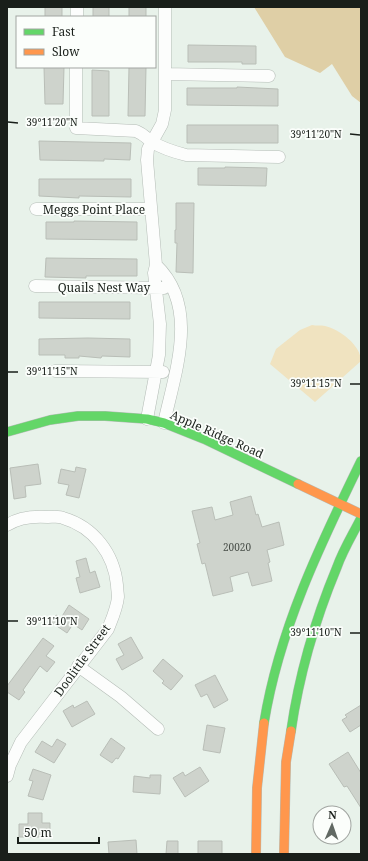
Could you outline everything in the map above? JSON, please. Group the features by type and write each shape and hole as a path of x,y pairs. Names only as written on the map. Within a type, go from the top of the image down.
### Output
{"main road":[{"name":"Apple Ridge Road","path":"7,432 50,420 78,416 147,419 164,423 204,440 361,514"},
{"path":"256,854 256,800 261,739 272,681 283,643 305,583 339,504 361,461"},
{"path":"284,854 286,762 296,697 310,641 337,566 361,518"}],"street":[{"path":"147,419 159,355 160,338 154,273 156,265 147,160 148,149 162,124 165,110 165,7"},
{"path":"76,68 76,128 136,131 145,134 152,141 172,152 186,155 278,156"},
{"path":"165,74 269,76"},
{"name":"Meggs Point Place","path":"36,209 151,209"},
{"path":"156,265 162,270 173,288 178,303 182,330 175,373 164,423"},
{"name":"Quails Nest Way","path":"35,286 173,288"},
{"path":"55,371 156,371 175,373"},
{"name":"Doolittle Street","path":"7,526 13,521 37,516 62,518 83,528 102,544 113,564 116,575 118,597 108,629 78,666 22,742 10,765 7,776"},
{"path":"78,666 121,697 158,729"}],"shaded area":[{"path":"254,7 360,7 361,103 352,96 332,64 320,73 285,57"},
{"path":"312,325 325,326 337,330 343,334 357,349 361,361 315,402 270,364 276,349 300,330"}],"building":[{"path":"45,7 62,7 62,16 45,16"},
{"path":"93,7 109,7 109,16 93,16"},
{"path":"129,7 146,7 146,16 129,16"},
{"path":"188,45 256,46 256,64 242,64 242,62 188,62"},
{"path":"44,68 64,68 63,104 45,104"},
{"path":"129,68 146,68 145,116 128,116"},
{"path":"92,70 109,71 109,116 92,116"},
{"path":"237,87 278,89 278,106 187,105 187,88"},
{"path":"187,125 278,125 278,143 187,143"},
{"path":"39,141 131,143 130,160 40,160"},
{"path":"198,168 267,168 266,186 198,185"},
{"path":"39,179 131,179 131,197 79,196 79,198 39,196"},
{"path":"176,203 194,203 193,273 176,272"},
{"path":"46,222 137,222 137,240 46,239"},
{"path":"46,258 137,259 137,276 86,276 86,278 45,277"},
{"path":"39,302 130,302 130,319 39,318"},
{"path":"39,339 130,339 130,357 102,356 101,358 79,356 79,358 65,358 65,355 39,355"},
{"path":"38,464 41,484 25,486 26,497 14,499 10,468"},
{"path":"76,467 86,469 79,498 66,495 69,485 58,483 61,469 75,472"},
{"path":"251,496 256,515 258,514 262,527 279,522 284,545 267,550 272,581 252,586 248,572 230,577 233,591 213,596 205,563 202,564 197,544 200,543 192,511 212,507 215,520 233,515 230,502"},
{"path":"86,558 90,573 95,571 100,587 80,593 76,578 80,577 76,561"},
{"path":"69,605 89,619 82,630 73,624 67,633 51,622 56,615 61,618"},
{"path":"131,637 143,658 122,670 116,659 124,655 118,644"},
{"path":"43,638 54,646 46,656 55,662 47,672 40,666 23,690 25,692 19,700 7,692 7,686"},
{"path":"163,659 183,676 171,690 162,683 164,681 153,671"},
{"path":"215,675 228,700 214,708 207,694 201,697 195,685"},
{"path":"87,701 95,714 72,727 63,711 73,705 74,708"},
{"path":"361,705 361,725 350,732 342,720 347,717 345,715"},
{"path":"207,725 225,728 220,753 203,750"},
{"path":"111,738 125,748 118,759 116,758 112,763 100,755"},
{"path":"57,739 66,744 54,763 35,752 42,741 52,747"},
{"path":"348,752 361,773 361,808 347,786 344,787 329,764"},
{"path":"200,767 209,781 185,797 173,778 183,772 185,776"},
{"path":"33,769 51,775 43,800 28,796 33,781 29,780"},
{"path":"150,775 161,775 160,794 133,792 134,776 150,778"},
{"path":"28,813 42,813 42,823 50,823 50,837 19,837 19,824 28,824"},
{"path":"136,840 137,854 109,854 108,842"},
{"path":"167,841 178,841 178,854 166,854"},
{"path":"198,841 222,841 222,854 198,854"}],"traffic: fast":[{"path":"7,432 50,420 78,416 147,419 164,423 204,439 298,484"},
{"path":"264,723 271,688 290,621 316,556 361,461"},
{"path":"291,731 298,689 315,627 339,561 361,518"}],"traffic: slow":[{"path":"298,484 361,514"},
{"path":"256,854 257,788 264,723"},
{"path":"284,854 286,762 291,731"}]}
